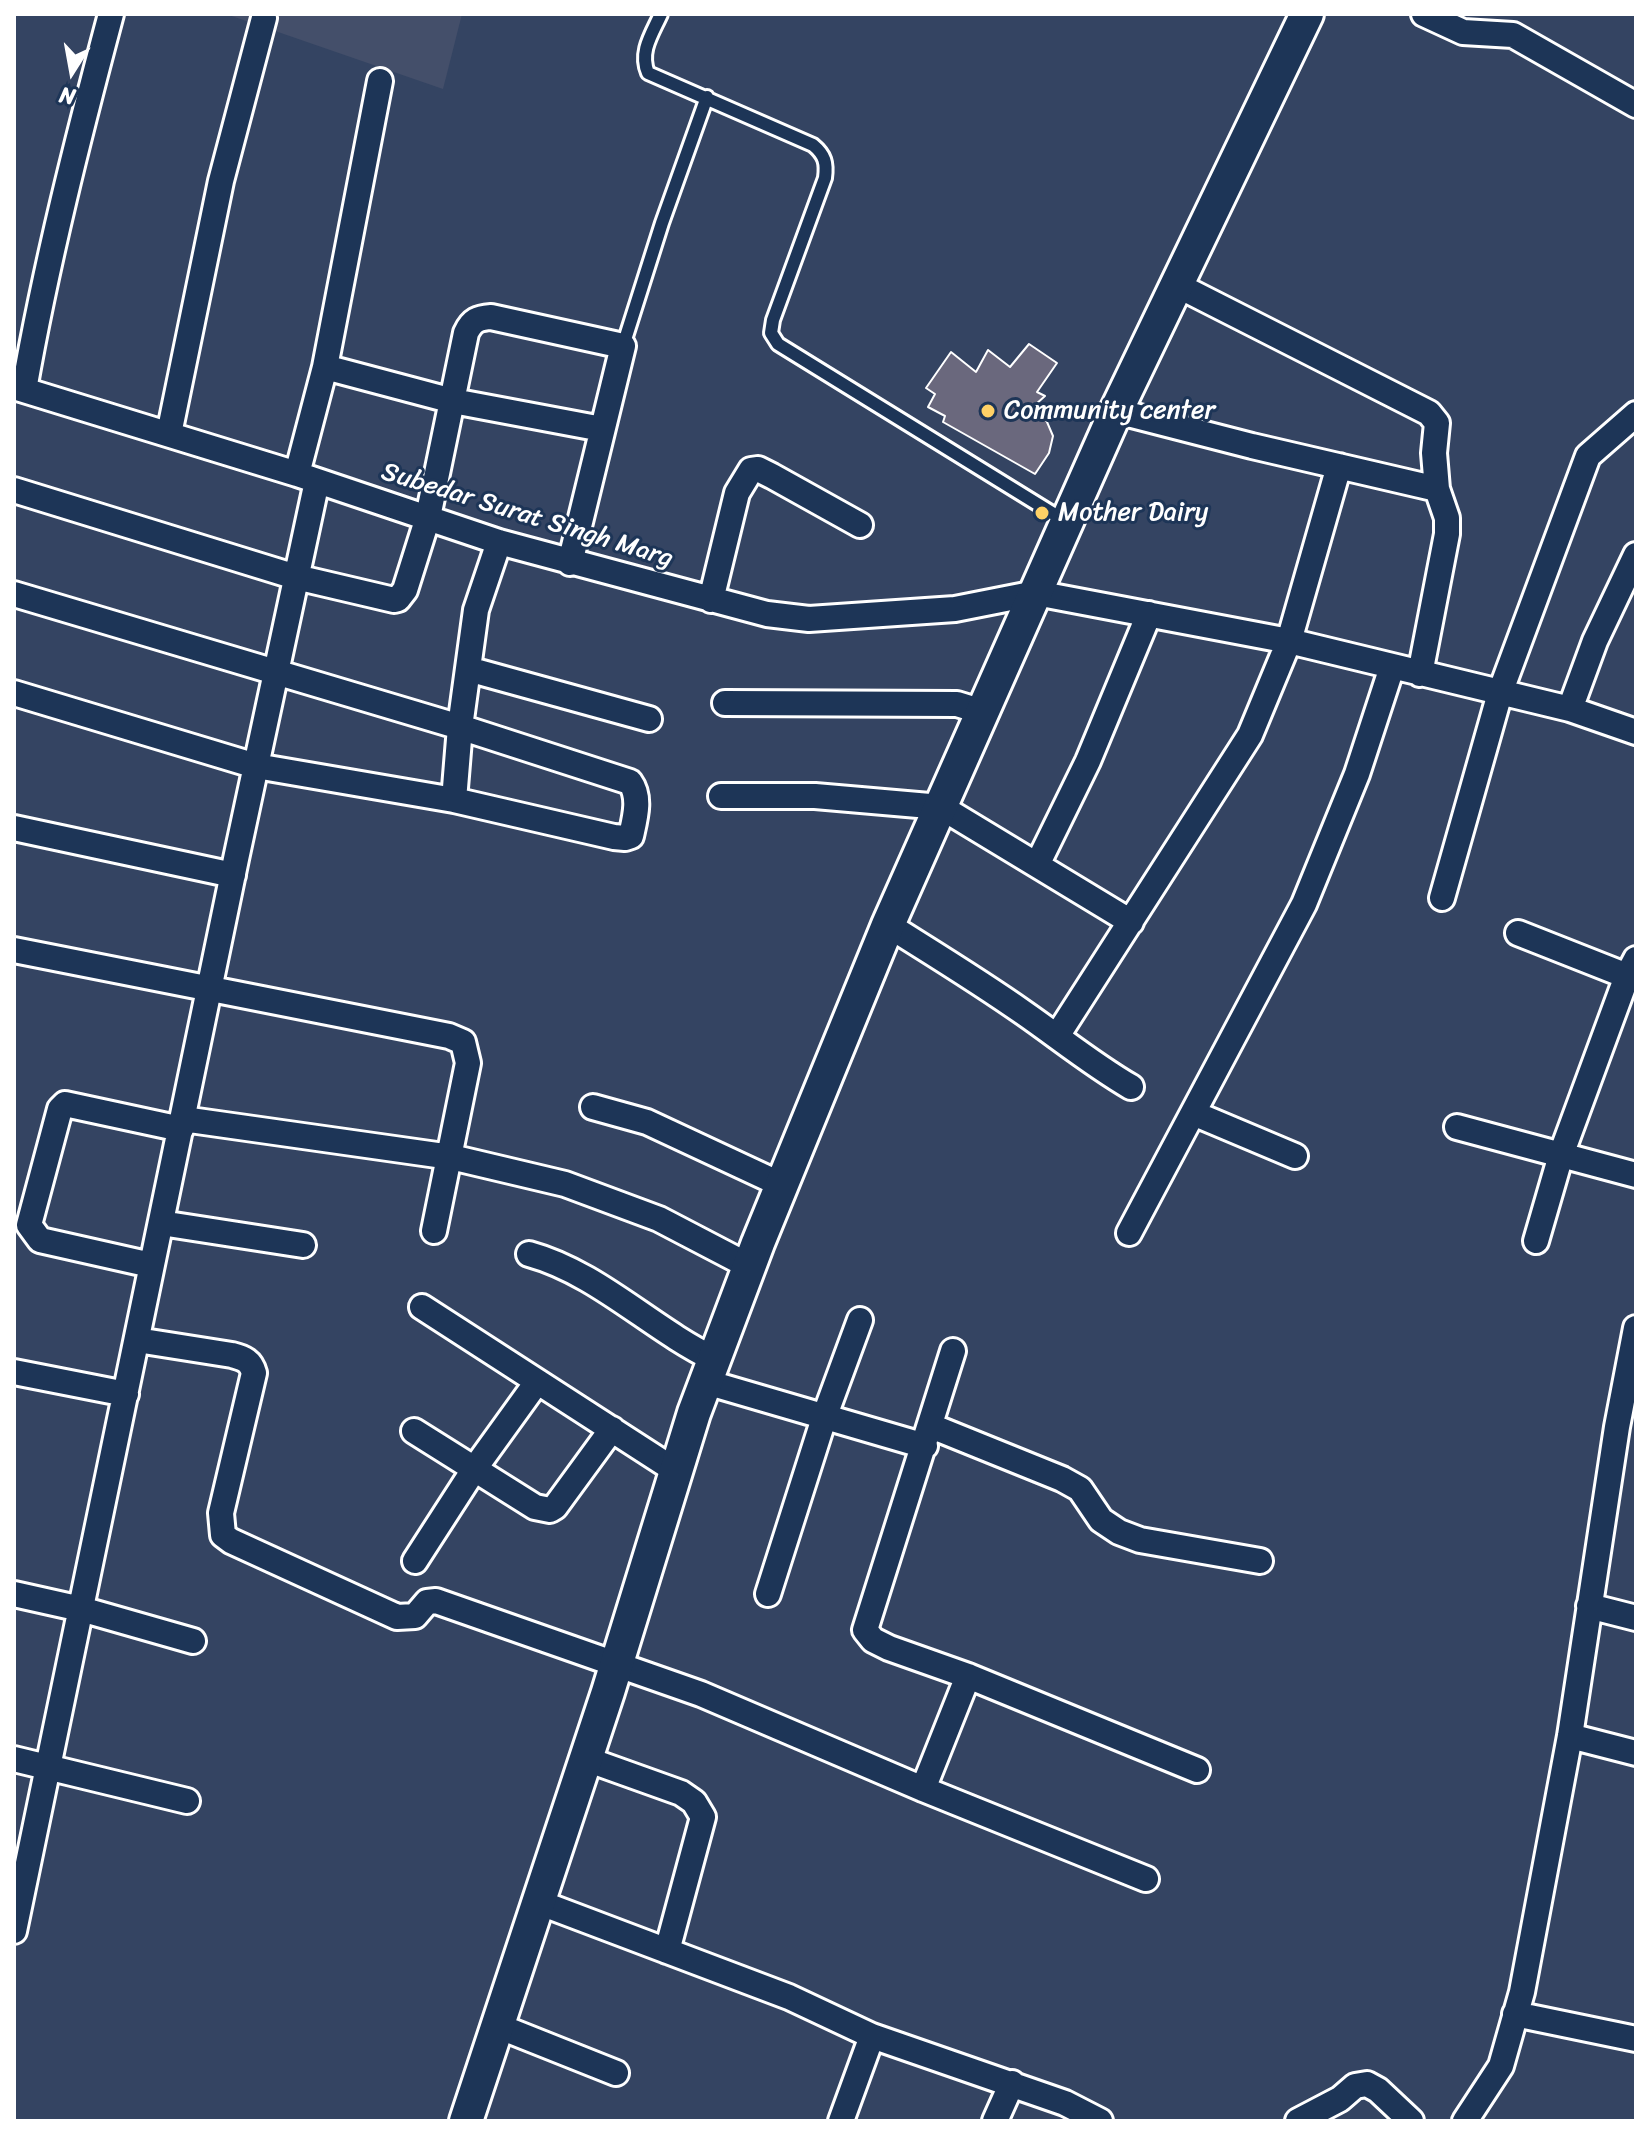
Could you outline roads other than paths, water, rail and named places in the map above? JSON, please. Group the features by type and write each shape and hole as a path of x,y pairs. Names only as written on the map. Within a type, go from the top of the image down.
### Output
{"street":[{"path":"19,388 111,14"},
{"path":"466,2121 586,1759 676,1471 749,1266 888,925 1116,411 1307,14"},
{"path":"1424,14 1463,32 1513,35 1636,105"},
{"path":"169,434 221,181 264,18"},
{"path":"14,1931 296,577 307,478 325,367 380,81"},
{"path":"1177,285 1429,413 1437,423 1434,453 1437,489 1447,518 1447,534 1420,674"},
{"path":"14,490 296,577 398,599 405,590 428,517 466,333 478,318 491,317 623,346 570,563"},
{"path":"325,367 453,401 602,429"},
{"name":"Subedar Surat Singh Marg","path":"19,388 499,542 767,614 809,619 955,609 1036,593"},
{"path":"1116,411 1437,489"},
{"path":"1442,898 1500,693 1588,456 1636,414"},
{"path":"1057,1036 1250,735 1289,641 1339,466"},
{"path":"711,600 737,493 751,470 758,469 772,476 860,525"},
{"path":"454,800 460,727 476,610 499,542"},
{"path":"1570,709 1595,641 1636,555"},
{"path":"1036,593 1289,641 1570,709 1636,732"},
{"path":"14,594 460,727 630,782 637,796 631,836 625,838 454,800 256,766 14,693"},
{"path":"1038,863 1088,761 1149,614"},
{"path":"1129,1233 1304,904 1357,774 1392,667"},
{"path":"468,669 649,719"},
{"path":"725,703 957,704 983,712"},
{"path":"721,796 815,796 941,807 1131,922"},
{"path":"14,828 233,875"},
{"path":"888,925 979,981 1093,1065 1131,1087"},
{"path":"1518,933 1631,967 1561,1155 1536,1241"},
{"path":"14,950 449,1036 463,1042 468,1063 434,1231"},
{"path":"151,1265 40,1240 29,1225 60,1109 65,1104 182,1124 451,1157 565,1184 659,1219 749,1266"},
{"path":"593,1107 647,1122 782,1185"},
{"path":"1193,1113 1295,1156"},
{"path":"1457,1127 1636,1175"},
{"path":"161,1223 303,1245"},
{"path":"529,1254 553,1261 585,1278 676,1339 710,1370 825,1415 928,1436 1062,1479 1080,1489 1101,1520 1119,1532 1140,1540 1260,1561"},
{"path":"422,1307 676,1471"},
{"path":"768,1594 825,1415 860,1320"},
{"path":"1465,2121 1501,2066 1515,2014 1570,1736 1589,1606 1626,1429 1636,1328"},
{"path":"137,1340 232,1355 252,1365 254,1373 221,1513 223,1535 231,1541 397,1617 415,1616 427,1602 436,1601 701,1694 923,1789 1146,1879"},
{"path":"953,1351 865,1630 873,1640 889,1648 968,1676 1197,1770"},
{"path":"14,1372 126,1394"},
{"path":"415,1561 475,1468 537,1382"},
{"path":"414,1431 535,1507 550,1510 612,1429"},
{"path":"14,1594 81,1609 193,1641"},
{"path":"1589,1606 1636,1618"},
{"path":"923,1789 968,1676"},
{"path":"1570,1736 1636,1753"},
{"path":"14,1759 187,1801"},
{"path":"586,1759 681,1793 694,1802 703,1817 667,1951"},
{"path":"538,1902 789,1997 872,2036 1065,2103 1099,2121"},
{"path":"1515,2014 1636,2039"},
{"path":"498,2026 616,2073"},
{"path":"841,2121 872,2036"},
{"path":"995,2121 1012,2083"},
{"path":"1298,2121 1340,2099 1355,2086 1367,2084 1378,2090 1409,2120"}],"lane":[{"path":"661,14 645,48 643,62 648,73 813,145 822,153 826,165 825,178 773,320 771,333 778,344 1067,523"},
{"path":"623,346 707,97"}],"place":[{"name":"Community center","path":"988,411"},
{"name":"Mother Dairy","path":"1042,513"}]}
